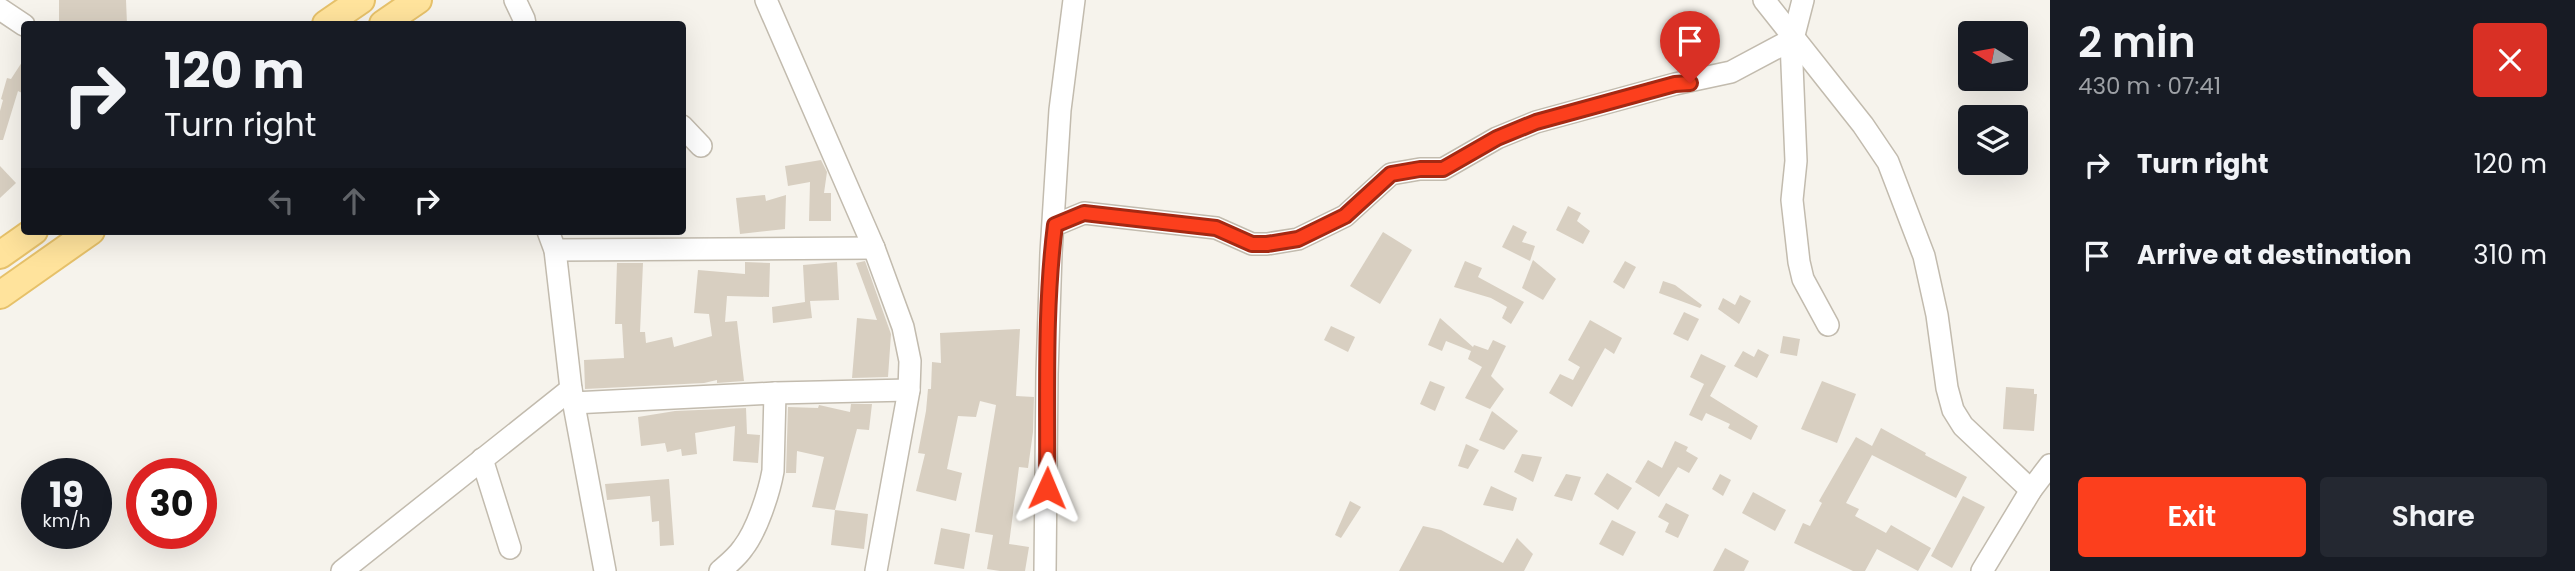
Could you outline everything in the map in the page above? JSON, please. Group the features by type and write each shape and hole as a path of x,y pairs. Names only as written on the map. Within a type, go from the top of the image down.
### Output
{"main road":[{"path":"330,21 361,0"},
{"path":"0,256 29,235"},
{"path":"0,295 85,235"}],"street":[{"path":"766,0 874,248 903,327 910,361 909,390 876,571"},
{"path":"1045,571 1051,254 1055,225 1060,110 1074,0"},
{"path":"1763,0 1792,40 1863,125 1888,162 1924,256 1953,410 1963,426 2031,490"},
{"path":"1803,0 1792,40 1796,161 1792,200 1799,262 1804,279 1829,325"},
{"path":"0,9 21,23"},
{"path":"1055,225 1084,213 1216,228 1252,244 1298,239 1345,216 1391,174 1420,169 1443,169 1497,138 1536,122 1675,84 1731,72 1792,40"},
{"path":"686,130 701,146"},
{"path":"606,571 572,396 552,240 874,248"},
{"path":"342,571 368,563 482,459 572,396 909,390"},
{"path":"720,571 750,538 771,482 775,393"},
{"path":"482,459 510,548"},
{"path":"1982,571 2031,490 2050,465"}],"building":[{"path":"59,0 126,0 127,21 59,21"},
{"path":"21,64 21,92 18,91 3,140 0,140 1,99 7,78 11,79"},
{"path":"821,160 827,172 824,193 831,193 831,221 809,221 810,182 788,186 785,166"},
{"path":"0,166 16,183 0,198"},
{"path":"765,195 766,201 786,195 785,229 740,234 736,198"},
{"path":"1568,206 1581,213 1577,221 1590,231 1583,244 1556,230"},
{"path":"1513,225 1527,232 1522,242 1535,246 1530,261 1502,247"},
{"path":"1383,232 1412,250 1380,304 1350,286"},
{"path":"1533,260 1556,279 1543,300 1522,288"},
{"path":"865,261 891,334 888,377 852,378 857,318 877,320 856,263"},
{"path":"1465,261 1482,268 1478,277 1524,302 1511,324 1502,318 1507,307 1491,298 1454,287"},
{"path":"1625,261 1636,267 1624,289 1613,282"},
{"path":"745,262 770,263 769,297 727,296 725,322 737,321 744,381 717,383 717,380 704,383 585,389 584,360 624,358 622,324 615,324 617,263 643,263 640,332 645,332 646,343 672,337 674,347 712,336 709,314 694,313 698,270 745,274"},
{"path":"837,262 839,300 810,301 812,318 773,323 772,307 805,302 803,265"},
{"path":"1663,281 1675,285 1702,305 1700,308 1659,293"},
{"path":"1740,295 1751,301 1739,324 1718,309 1723,298 1735,305"},
{"path":"1684,312 1699,319 1688,341 1673,334"},
{"path":"1440,318 1473,347 1474,345 1488,350 1493,340 1506,346 1491,376 1504,389 1490,409 1465,398 1482,367 1468,359 1471,351 1446,341 1442,351 1428,345"},
{"path":"1590,320 1622,338 1614,354 1605,348 1572,407 1549,393 1560,374 1573,380 1580,367 1568,360"},
{"path":"1331,326 1355,337 1348,352 1324,340"},
{"path":"1020,329 1016,396 1034,397 1033,432 1028,468 1019,467 1009,544 1029,547 1025,571 1000,571 987,569 993,535 975,532 996,405 980,401 976,417 958,416 947,469 962,473 956,501 916,491 925,454 918,453 928,389 931,389 932,362 941,363 940,333"},
{"path":"1783,336 1800,339 1797,356 1780,353"},
{"path":"1758,349 1769,355 1757,378 1734,366 1743,351 1754,357"},
{"path":"1701,354 1726,366 1710,396 1758,426 1751,440 1728,428 1730,424 1706,413 1702,421 1689,415 1704,384 1690,377"},
{"path":"1430,381 1445,387 1435,411 1420,404"},
{"path":"1822,381 1856,394 1837,443 1801,429"},
{"path":"2006,387 2034,389 2034,394 2037,394 2034,431 2003,429"},
{"path":"851,404 872,404 869,430 857,429 835,510 812,507 824,457 797,451 796,473 786,473 788,407 818,408 819,405 850,412"},
{"path":"746,408 747,434 760,435 758,463 733,461 735,426 695,433 697,454 682,456 681,449 667,452 665,443 641,446 638,417 675,411"},
{"path":"1492,411 1518,431 1504,450 1479,440"},
{"path":"1881,428 1967,477 1956,498 1872,455 1846,503 1859,509 1855,516 1886,533 1891,525 1931,548 1918,571 1877,549 1865,571 1853,571 1794,543 1803,523 1810,526 1822,503 1819,501 1856,437 1872,446"},
{"path":"1675,441 1688,447 1686,451 1698,458 1689,473 1678,467 1659,497 1635,482 1648,460 1662,468"},
{"path":"1466,444 1479,450 1468,469 1458,466"},
{"path":"1522,454 1542,457 1533,482 1514,472"},
{"path":"1607,473 1632,488 1618,510 1594,494"},
{"path":"1566,474 1581,477 1572,501 1554,496"},
{"path":"1720,474 1731,480 1723,496 1712,489"},
{"path":"669,479 674,545 660,546 659,521 652,522 650,496 607,500 605,484"},
{"path":"1491,486 1517,498 1513,511 1483,505"},
{"path":"1753,492 1786,510 1775,531 1742,513"},
{"path":"1963,496 1985,507 1952,568 1931,556"},
{"path":"1350,501 1361,507 1341,538 1335,535"},
{"path":"1666,503 1689,515 1678,538 1665,532 1669,523 1658,517"},
{"path":"835,510 868,514 864,549 831,545"},
{"path":"1612,520 1636,532 1623,556 1599,544"},
{"path":"1423,526 1441,530 1503,563 1517,538 1533,554 1524,571 1399,571"},
{"path":"941,528 970,534 964,569 934,564"},
{"path":"1725,548 1749,561 1744,571 1713,571"}],"route":[{"path":"1047,488 1047,374 1051,254 1055,225 1084,213 1216,228 1259,245 1298,239 1345,216 1391,174 1420,169 1443,169 1497,138 1536,122 1675,84 1690,83"}]}
